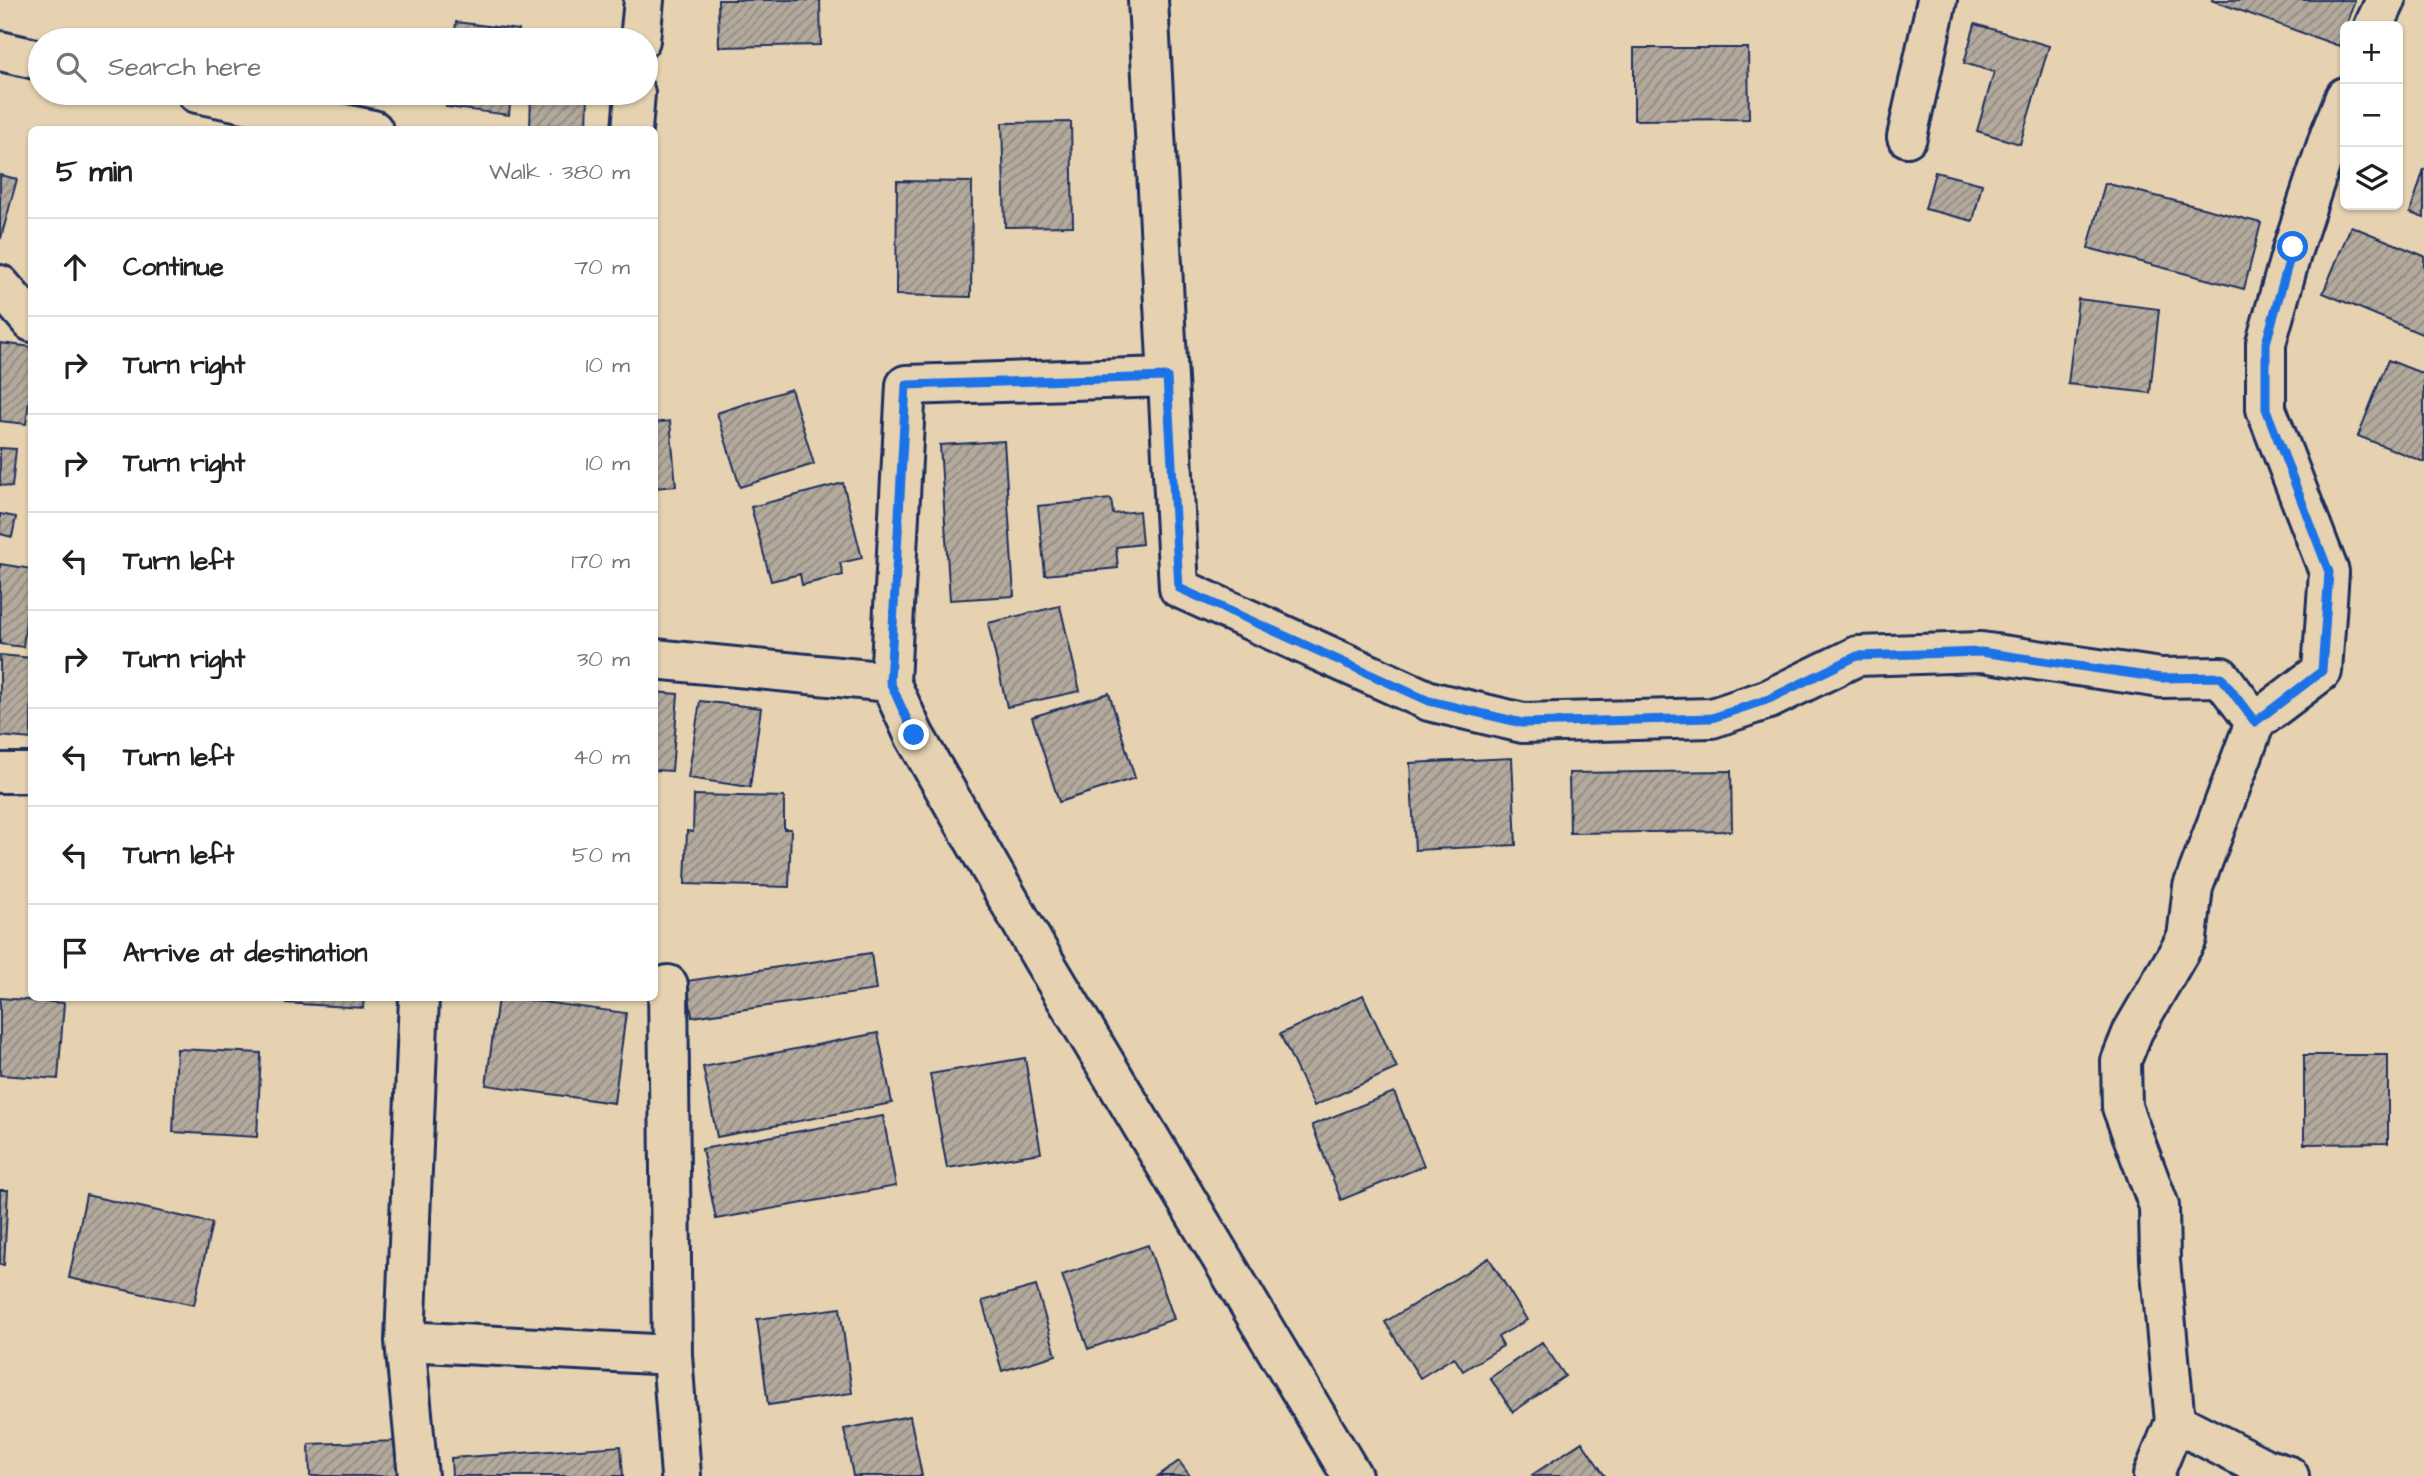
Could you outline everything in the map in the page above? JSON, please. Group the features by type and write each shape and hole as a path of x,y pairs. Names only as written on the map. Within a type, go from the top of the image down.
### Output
{"street":[{"path":"641,28 644,0"},
{"path":"1148,0 1179,588 1429,701 1522,723 1712,718 1769,699 1857,656 1981,652 2161,678 2221,677 2255,722"},
{"path":"1907,137 1937,0"},
{"path":"2376,21 2386,0"},
{"path":"0,51 28,57"},
{"path":"254,105 354,126"},
{"path":"632,126 634,105"},
{"path":"2153,1476 2175,1422 2160,1261 2159,1206 2122,1107 2121,1061 2133,1031 2187,938 2193,887 2255,722 2322,671 2329,572 2266,409 2266,343 2293,247 2340,110"},
{"path":"0,285 28,316"},
{"path":"1167,377 906,385 890,682 914,735 1042,958 1352,1476"},
{"path":"658,659 890,682"},
{"path":"0,773 28,773"},
{"path":"668,985 672,1355 681,1476"},
{"path":"418,1476 404,1341 419,1001"},
{"path":"404,1341 672,1355"},
{"path":"2175,1422 2264,1468 2289,1476"}],"building":[{"path":"718,0 820,0 821,45 719,47"},
{"path":"2211,0 2355,0 2348,21 2340,21 2339,46"},
{"path":"456,22 503,28 455,28"},
{"path":"1975,24 2049,46 2020,144 1977,131 1994,72 1964,63"},
{"path":"1634,48 1748,48 1749,119 1634,120"},
{"path":"446,105 510,105 509,115"},
{"path":"531,105 588,105 587,126 530,126"},
{"path":"1071,122 1073,226 1005,227 1002,123"},
{"path":"2424,169 2424,218 2410,213"},
{"path":"1935,172 1982,184 1973,221 1925,209"},
{"path":"0,175 17,179 1,238 0,238"},
{"path":"897,181 972,182 971,297 896,295"},
{"path":"2105,183 2261,223 2244,289 2088,248"},
{"path":"2351,226 2424,256 2424,335 2323,293"},
{"path":"2078,299 2159,309 2150,393 2068,384"},
{"path":"0,343 28,346 26,424 0,421"},
{"path":"2388,360 2424,374 2424,462 2358,436"},
{"path":"791,389 814,464 740,487 717,413"},
{"path":"670,421 676,486 658,488 658,422"},
{"path":"1004,441 1014,596 950,600 940,445"},
{"path":"0,448 16,449 12,487 0,485"},
{"path":"843,483 862,558 840,563 843,575 802,585 800,574 771,581 751,507"},
{"path":"1111,499 1113,514 1139,511 1142,544 1116,547 1118,568 1045,575 1038,506"},
{"path":"0,514 16,517 12,537 0,534"},
{"path":"0,564 28,568 28,604 23,647 0,644"},
{"path":"1060,606 1080,691 1007,707 988,623"},
{"path":"0,655 28,658 28,739 0,736"},
{"path":"658,692 678,694 672,771 658,770"},
{"path":"1109,693 1135,778 1059,802 1032,717"},
{"path":"700,701 761,708 750,787 688,778"},
{"path":"1512,758 1516,845 1415,850 1410,763"},
{"path":"1731,771 1732,831 1570,833 1569,773"},
{"path":"694,795 784,797 784,829 791,829 789,887 685,884 687,831 693,832"},
{"path":"871,953 876,990 692,1017 687,981"},
{"path":"1363,995 1397,1068 1314,1106 1280,1034"},
{"path":"0,998 64,1003 58,1079 0,1075"},
{"path":"285,1001 364,1001 363,1008"},
{"path":"498,1001 536,1001 626,1013 614,1103 486,1085"},
{"path":"878,1033 892,1103 717,1137 703,1067"},
{"path":"177,1049 261,1053 257,1137 173,1132"},
{"path":"2304,1055 2388,1055 2388,1143 2304,1144"},
{"path":"1025,1058 1041,1153 947,1168 930,1074"},
{"path":"1394,1092 1424,1166 1341,1200 1312,1125"},
{"path":"883,1116 896,1186 716,1219 702,1149"},
{"path":"0,1190 8,1190 4,1265 0,1264"},
{"path":"86,1195 212,1223 194,1305 69,1278"},
{"path":"1148,1245 1174,1319 1088,1349 1062,1275"},
{"path":"1489,1258 1527,1320 1498,1337 1503,1346 1463,1371 1454,1357 1420,1378 1385,1322"},
{"path":"1036,1286 1056,1355 1002,1371 982,1301"},
{"path":"840,1308 852,1393 768,1405 757,1319"},
{"path":"1542,1342 1565,1376 1513,1412 1490,1378"},
{"path":"910,1416 922,1476 853,1476 844,1429"},
{"path":"399,1441 400,1476 310,1476 309,1444"},
{"path":"1582,1442 1605,1476 1532,1475"},
{"path":"621,1446 623,1476 452,1476 451,1458"},
{"path":"1179,1461 1190,1476 1158,1476"}],"route":[{"path":"914,735 890,682 906,385 1167,377 1179,588 1429,701 1522,723 1712,718 1769,699 1857,656 1981,652 2161,678 2221,677 2255,722 2322,671 2329,572 2266,409 2266,343 2293,247"}]}
